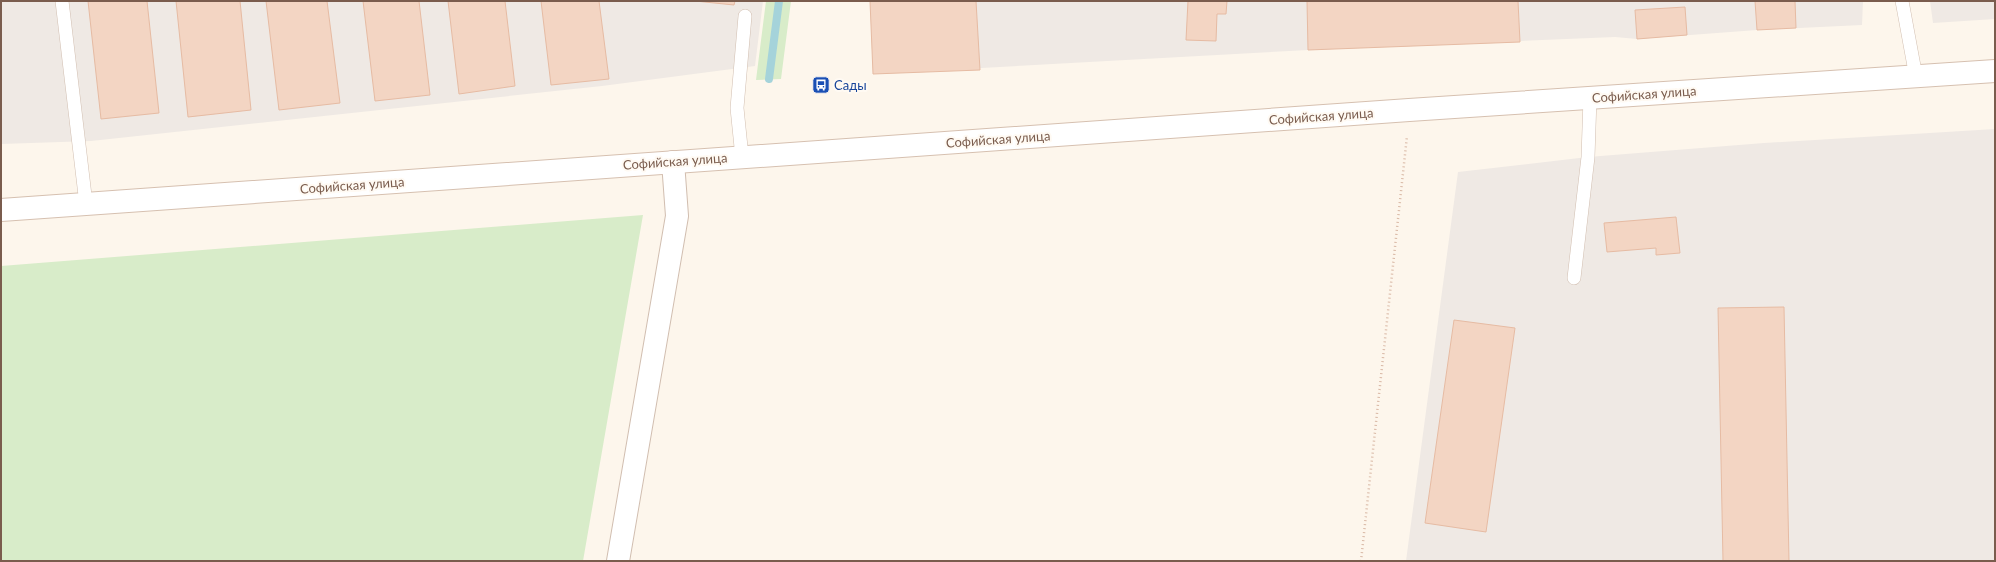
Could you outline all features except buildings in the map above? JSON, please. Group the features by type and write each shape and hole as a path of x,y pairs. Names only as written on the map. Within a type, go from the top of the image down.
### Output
{"main road":[{"name":"Софийская улица","path":"1,210 1409,110 1995,71"},
{"path":"618,561 677,216 674,162"}],"lane":[{"path":"62,1 86,204"},
{"path":"1902,1 1916,76"},
{"path":"742,157 737,108 746,16"},
{"path":"1574,278 1588,157 1590,98"}],"path":[{"path":"1361,561 1409,110"}],"shaded area":[{"path":"1,1 763,1 755,66 602,86 91,141 1,144"},
{"path":"870,1 1863,1 1862,25 1757,30 1637,39 1615,37 1308,50 873,74"},
{"path":"1930,1 1995,1 1995,19 1933,23"},
{"path":"1995,129 1995,561 1406,561 1458,172 1588,157 1764,143"}],"green space":[{"path":"766,1 791,1 781,79 756,80"},
{"path":"643,215 583,561 1,561 1,266"}],"waterway":[{"path":"769,79 779,1"}],"place":[{"name":"Сады","path":"821,85"}]}
